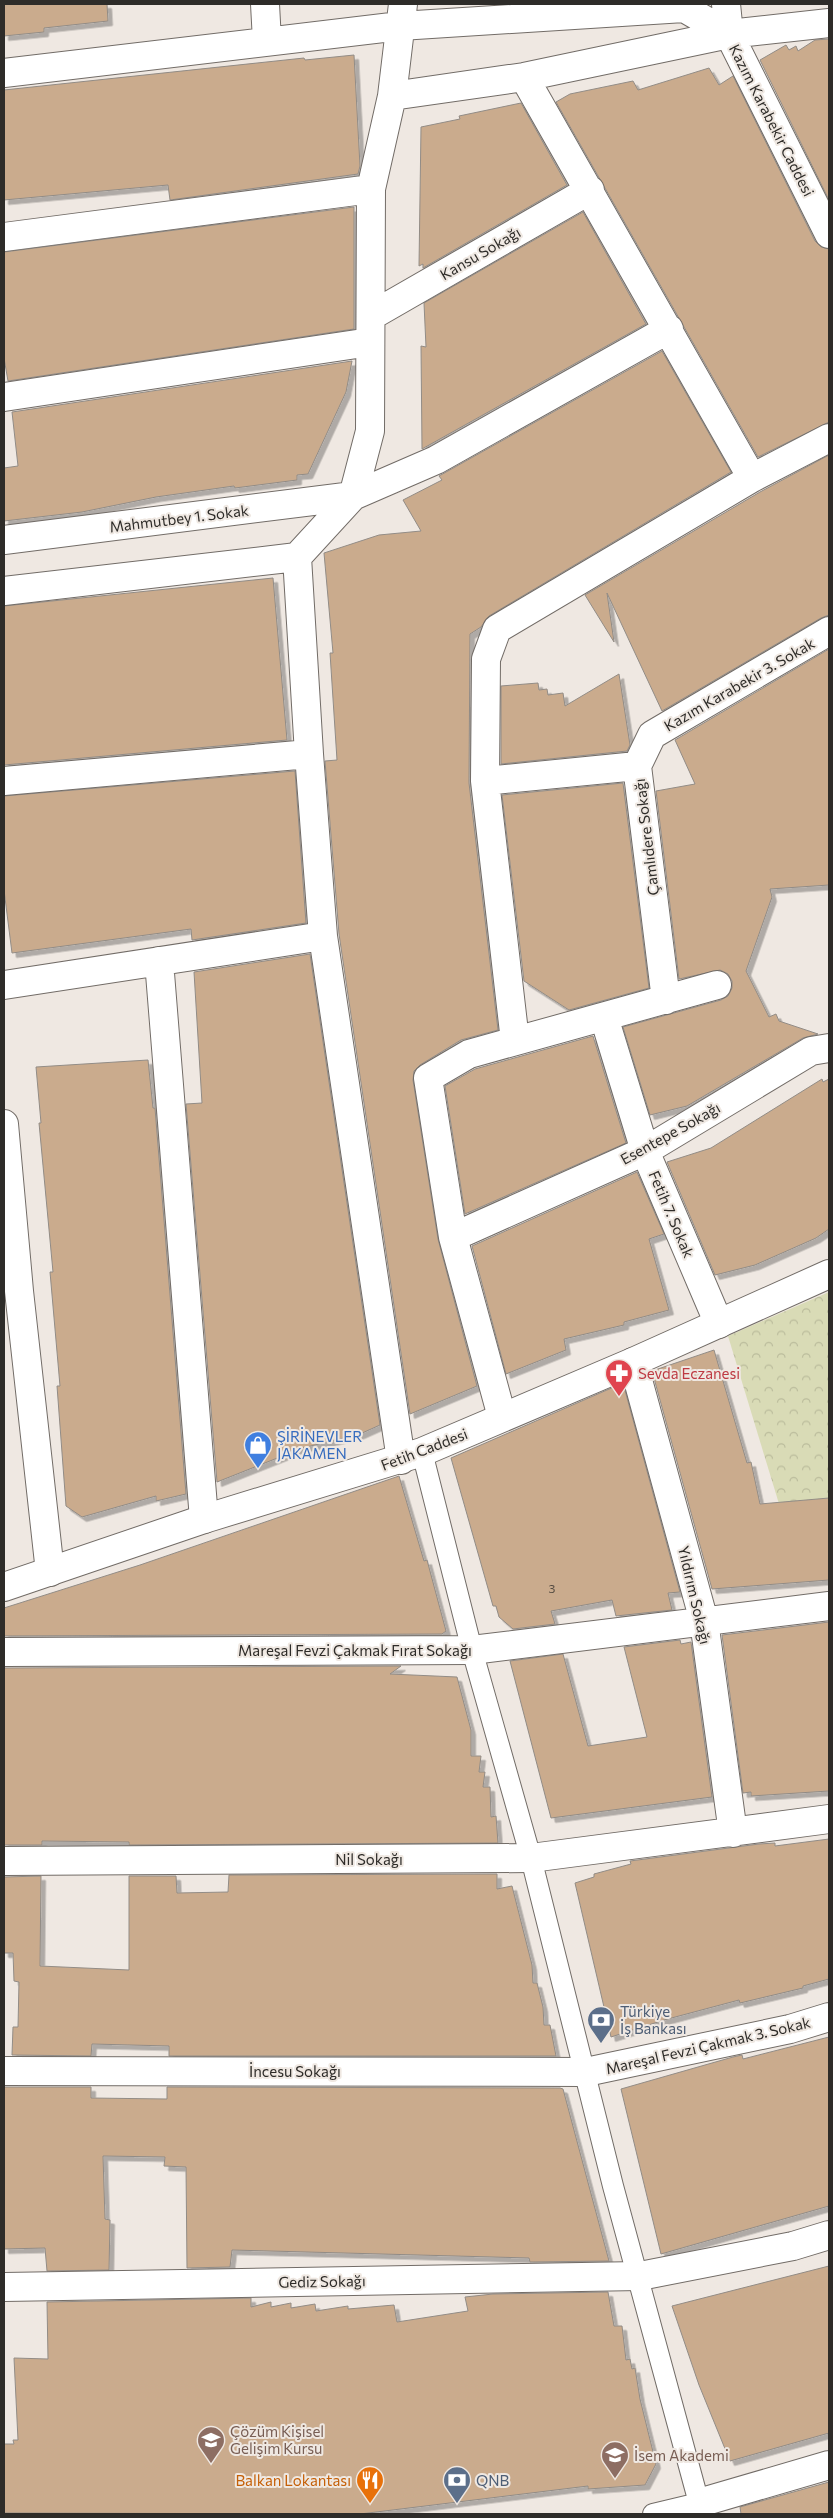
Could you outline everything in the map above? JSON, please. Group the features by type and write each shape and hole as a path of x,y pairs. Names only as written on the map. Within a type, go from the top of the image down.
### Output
{"street":[{"path":"265,4 268,41"},
{"name":"Kazım Karabekir Caddesi","path":"726,4 729,34 829,234"},
{"path":"4,73 268,41 401,15 684,8 729,34"},
{"path":"353,496 370,431 371,189 392,96 401,15"},
{"path":"392,96 524,77 729,34 829,22"},
{"path":"524,77 590,190 752,478"},
{"path":"4,237 371,189"},
{"name":"Kansu Sokağı","path":"371,329 590,190"},
{"path":"4,396 371,329"},
{"path":"4,591 297,558 353,496 436,460 669,329"},
{"path":"515,1041 485,781 486,659 497,629 752,478 829,438"},
{"name":"Mahmutbey 1. Sokak","path":"4,540 353,496"},
{"path":"297,558 323,936 412,1456 472,1650 531,1858 613,2186 640,2276 699,2503"},
{"name":"Kazım Karabekir 3. Sokak","path":"637,766 652,734 829,631"},
{"path":"4,782 309,754"},
{"name":"Çamlıdere Sokağı","path":"485,781 637,766 666,1000"},
{"path":"4,985 323,936"},
{"path":"159,961 204,1519"},
{"path":"502,1417 453,1237 428,1078 469,1054 717,986"},
{"name":"Fetih 7. Sokak","path":"604,1016 644,1151 719,1324"},
{"name":"Esentepe Sokağı","path":"453,1237 644,1151 811,1051 829,1048"},
{"path":"4,1124 19,1291 50,1572"},
{"name":"Fetih Caddesi","path":"4,1587 204,1519 412,1456 633,1362 829,1274"},
{"name":"Yıldırım Sokağı","path":"633,1362 704,1621 733,1833"},
{"name":"Mareşal Fevzi Çakmak Fırat Sokağı","path":"4,1652 472,1650 829,1606"},
{"name":"Nil Sokağı","path":"4,1861 531,1858 829,1819"},
{"name":"Mareşal Fevzi Çakmak 3. Sokak","path":"586,2072 790,2028 829,2017"},
{"name":"İncesu Sokağı","path":"4,2070 586,2072"},
{"name":"Gediz Sokağı","path":"4,2287 640,2276 793,2246 829,2235"},
{"path":"653,2514 699,2503 829,2465"}],"green space":[{"path":"829,1292 829,1500 783,1517 728,1336"}],"building":[{"path":"4,4 107,4 108,21 44,28 44,32 4,36"},
{"path":"829,39 829,200 760,60 786,45 789,50 796,46 798,51 815,40"},
{"path":"354,55 360,166 358,174 170,200 168,185 4,200 4,90 304,58 305,60"},
{"path":"709,68 719,85 733,76 815,241 821,247 829,249 829,422 758,457 556,102 570,94 633,81 638,90"},
{"path":"521,103 567,185 423,268 423,264 419,266 421,127 460,119 459,116"},
{"path":"354,207 354,329 8,381 4,358 4,252"},
{"path":"583,212 646,324 422,449 421,346 426,347 424,303"},
{"path":"662,351 731,472 489,616 481,627 470,634 469,783 498,1030 461,1040 420,1065 414,1071 413,1080 438,1239 477,1386 410,1414 339,934 325,761 337,760 330,653 333,653 324,553 379,535 421,531 403,500 442,480 439,476"},
{"path":"352,361 346,392 308,474 297,475 297,480 235,488 234,486 156,497 82,512 4,521 4,468 18,466 12,412"},
{"path":"829,455 829,615 662,711 607,593 614,642 585,595 760,492"},
{"path":"273,578 287,740 4,765 4,606"},
{"path":"829,649 829,885 770,889 772,897 746,971 769,1017 776,1014 779,1021 818,1034 803,1038 687,1106 650,1115 623,1027 721,1000 728,996 732,988 732,981 728,974 720,970 679,979 656,791 695,784 675,740"},
{"path":"619,674 630,745 627,751 501,764 501,686 538,683 539,690 547,689 548,695 563,693 565,706"},
{"path":"295,771 306,923 192,940 191,929 12,953 4,890 4,796"},
{"path":"623,783 649,988 569,1010 524,981 502,795"},
{"path":"310,954 380,1425 360,1434 290,1451 290,1453 217,1482 186,1104 202,1103 194,972"},
{"path":"593,1036 626,1143 465,1214 445,1086 475,1069"},
{"path":"148,1060 153,1108 155,1108 186,1494 156,1501 156,1496 82,1517 66,1506 57,1386 60,1386 50,1272 53,1272 39,1123 41,1123 36,1067"},
{"path":"822,1079 823,1082 829,1079 829,1229 816,1238 755,1265 715,1275 667,1162 711,1148"},
{"path":"637,1172 664,1234 649,1239 669,1310 624,1322 624,1325 564,1339 566,1350 506,1374 472,1246"},
{"path":"714,1350 747,1463 751,1462 760,1504 829,1498 829,1580 712,1589 652,1371"},
{"path":"623,1383 680,1592 668,1593 672,1610 616,1616 612,1600 551,1611 555,1624 513,1629 499,1617 496,1606 493,1606 451,1458"},
{"path":"399,1476 424,1561 427,1560 446,1631 442,1634 4,1636 4,1608 140,1565"},
{"path":"829,1622 829,1791 751,1796 751,1792 743,1793 722,1635"},
{"path":"680,1640 681,1644 691,1642 712,1797 551,1818 510,1661 563,1654 588,1746 647,1737 624,1647"},
{"path":"401,1666 390,1674 457,1677 471,1730 471,1756 481,1756 479,1772 485,1772 483,1787 490,1787 491,1817 496,1816 498,1843 129,1845 129,1842 42,1841 42,1845 4,1845 4,1668"},
{"path":"829,1839 829,1979 803,1986 803,1988 740,2003 739,2000 664,2020 611,2037 575,1883 594,1877 594,1874 631,1864 630,1861 759,1844 775,1843 775,1846"},
{"path":"497,1874 497,1889 512,1886 532,1965 533,1983 537,1983 543,2007 544,2025 550,2025 556,2056 169,2056 169,2046 92,2044 91,2056 12,2055 13,2027 18,2027 19,1982 14,1981 13,1953 4,1953 4,1877 41,1876 40,1966 129,1970 129,1876 176,1876 177,1893 228,1892 229,1875"},
{"path":"829,2037 829,2206 661,2254 621,2089 733,2057 742,2055 743,2059"},
{"path":"4,2087 91,2087 91,2098 167,2099 167,2087 560,2088 563,2089 609,2261 530,2262 529,2258 232,2250 230,2267 187,2268 186,2167 164,2166 165,2157 103,2156 105,2219 110,2220 109,2270 47,2271 45,2248 4,2249"},
{"path":"829,2266 829,2433 730,2461 699,2385 672,2306"},
{"path":"608,2292 614,2326 622,2326 626,2360 630,2359 632,2369 635,2368 640,2399 656,2464 645,2485 588,2489 588,2486 360,2514 4,2513 4,2444 14,2444 13,2440 18,2440 14,2358 48,2359 47,2302 251,2298 251,2307 271,2302 271,2307 291,2303 291,2308 315,2304 316,2311 348,2306 348,2309 394,2305 397,2322 468,2311 465,2297 493,2294"},
{"path":"829,2482 829,2514 741,2514 740,2507"}],"place":[{"name":"Sevda Eczanesi","path":"619,1397"},
{"name":"ŞİRİNEVLER JAKAMEN","path":"258,1469"},
{"name":"Türkiye İş Bankası","path":"601,2044"},
{"name":"Çözüm Kişisel Gelişim Kursu","path":"211,2464"},
{"name":"İsem Akademi","path":"615,2479"},
{"name":"Balkan Lokantası","path":"370,2504"},
{"name":"QNB","path":"457,2504"}]}
